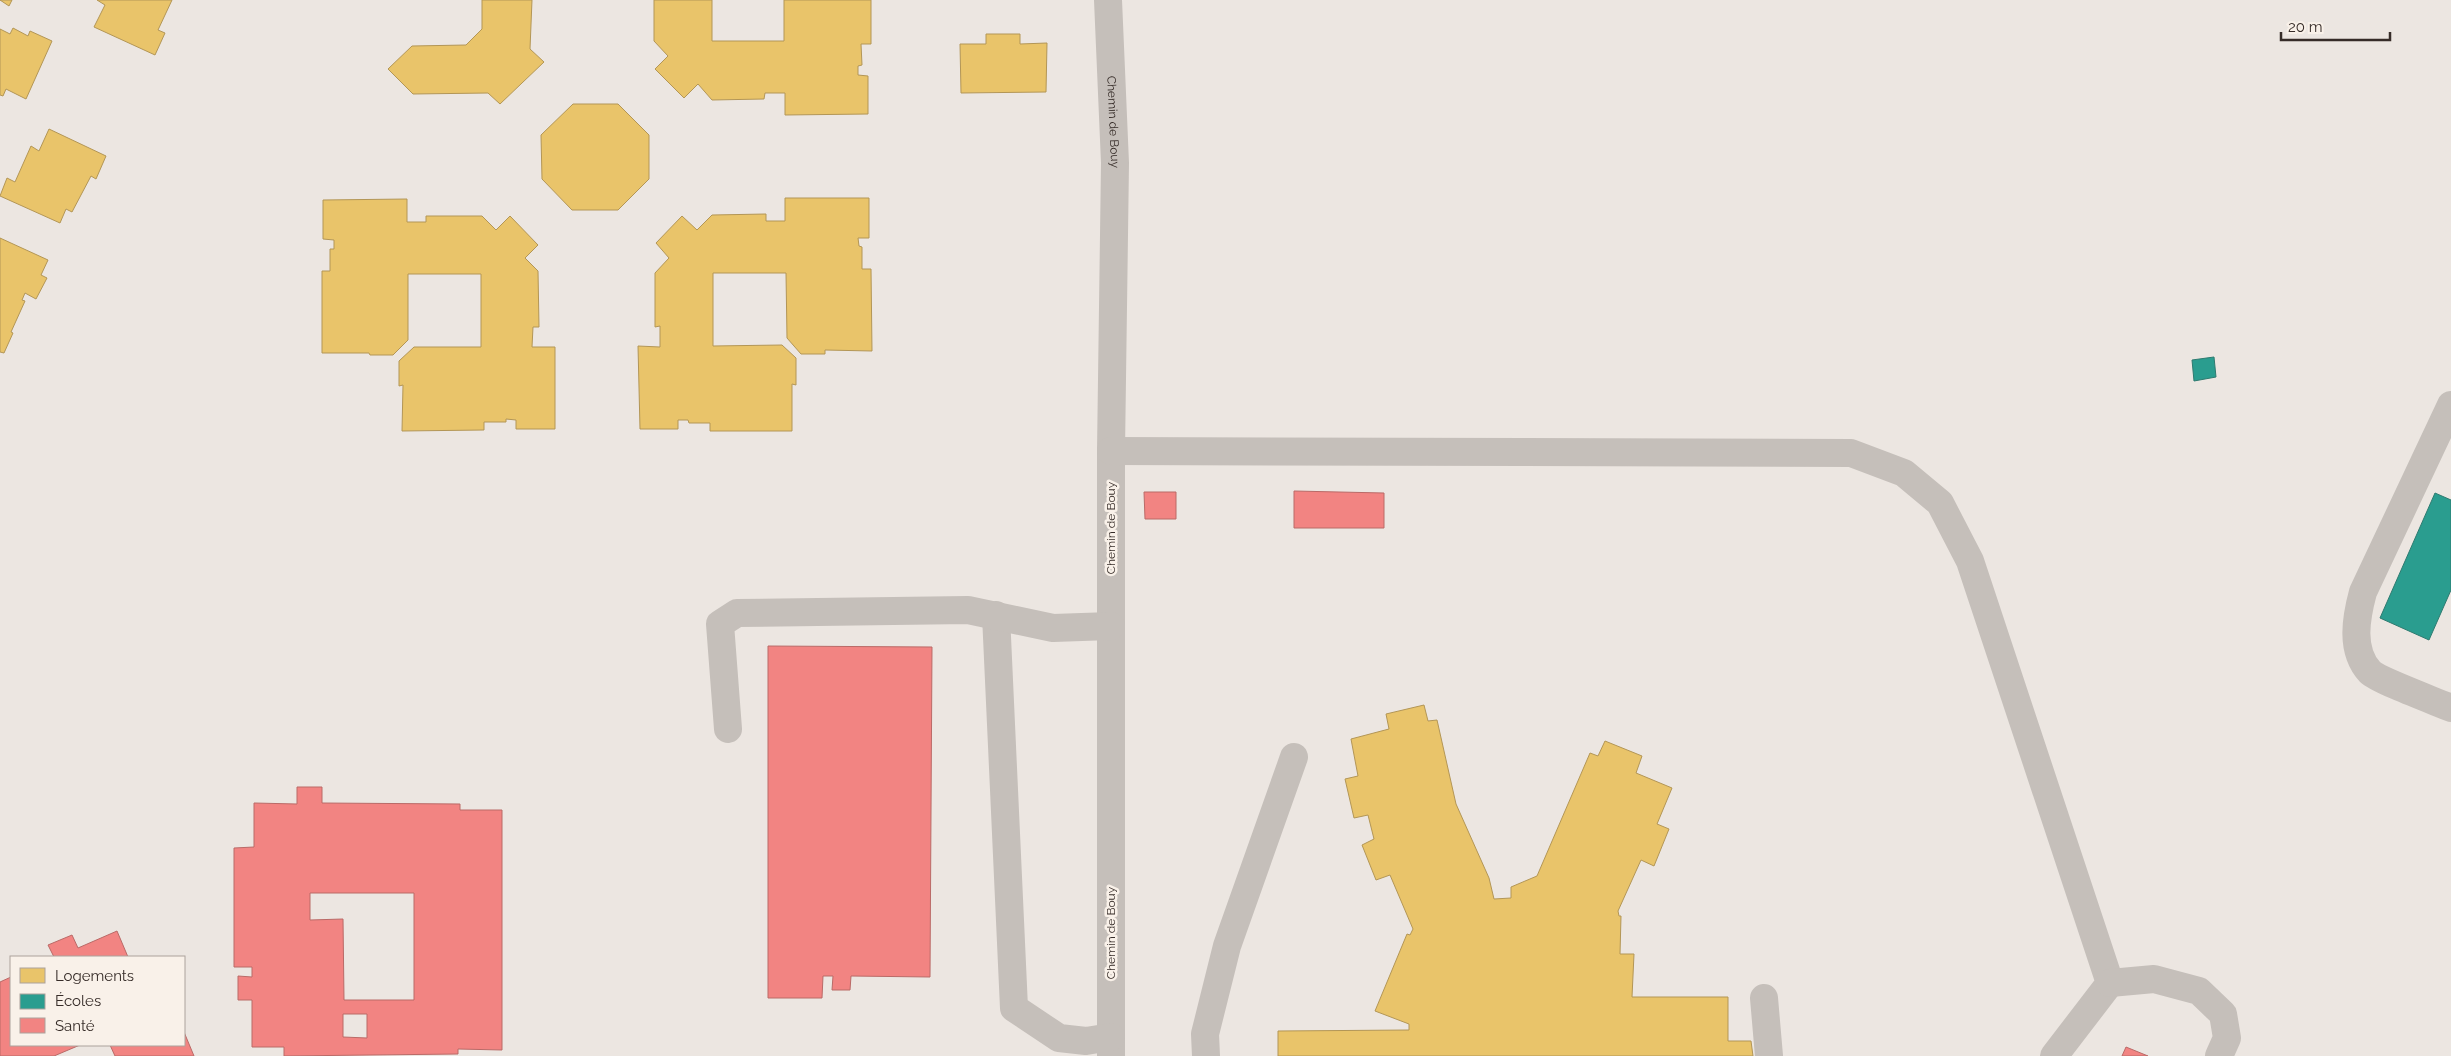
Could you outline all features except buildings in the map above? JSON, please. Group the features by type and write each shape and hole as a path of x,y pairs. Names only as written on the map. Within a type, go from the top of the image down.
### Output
{"street":[{"name":"Chemin de Bouy","path":"1108,0 1115,163 1111,451 1111,1047"},
{"path":"2451,405 2363,592 2356,618 2360,656 2371,673 2451,708"},
{"path":"1111,451 1851,453 1904,473 1940,502 1970,561 2110,983"},
{"path":"728,729 720,624 738,613 968,610 1053,628 1111,626"},
{"path":"996,615 1014,1008 1059,1038 1086,1040 1111,1047"},
{"path":"1206,1056 1205,1034 1227,946 1294,757"},
{"path":"2054,1056 2110,983 2154,980 2199,990 2223,1014 2227,1038 2220,1056"},
{"path":"1764,998 1769,1056"}]}
